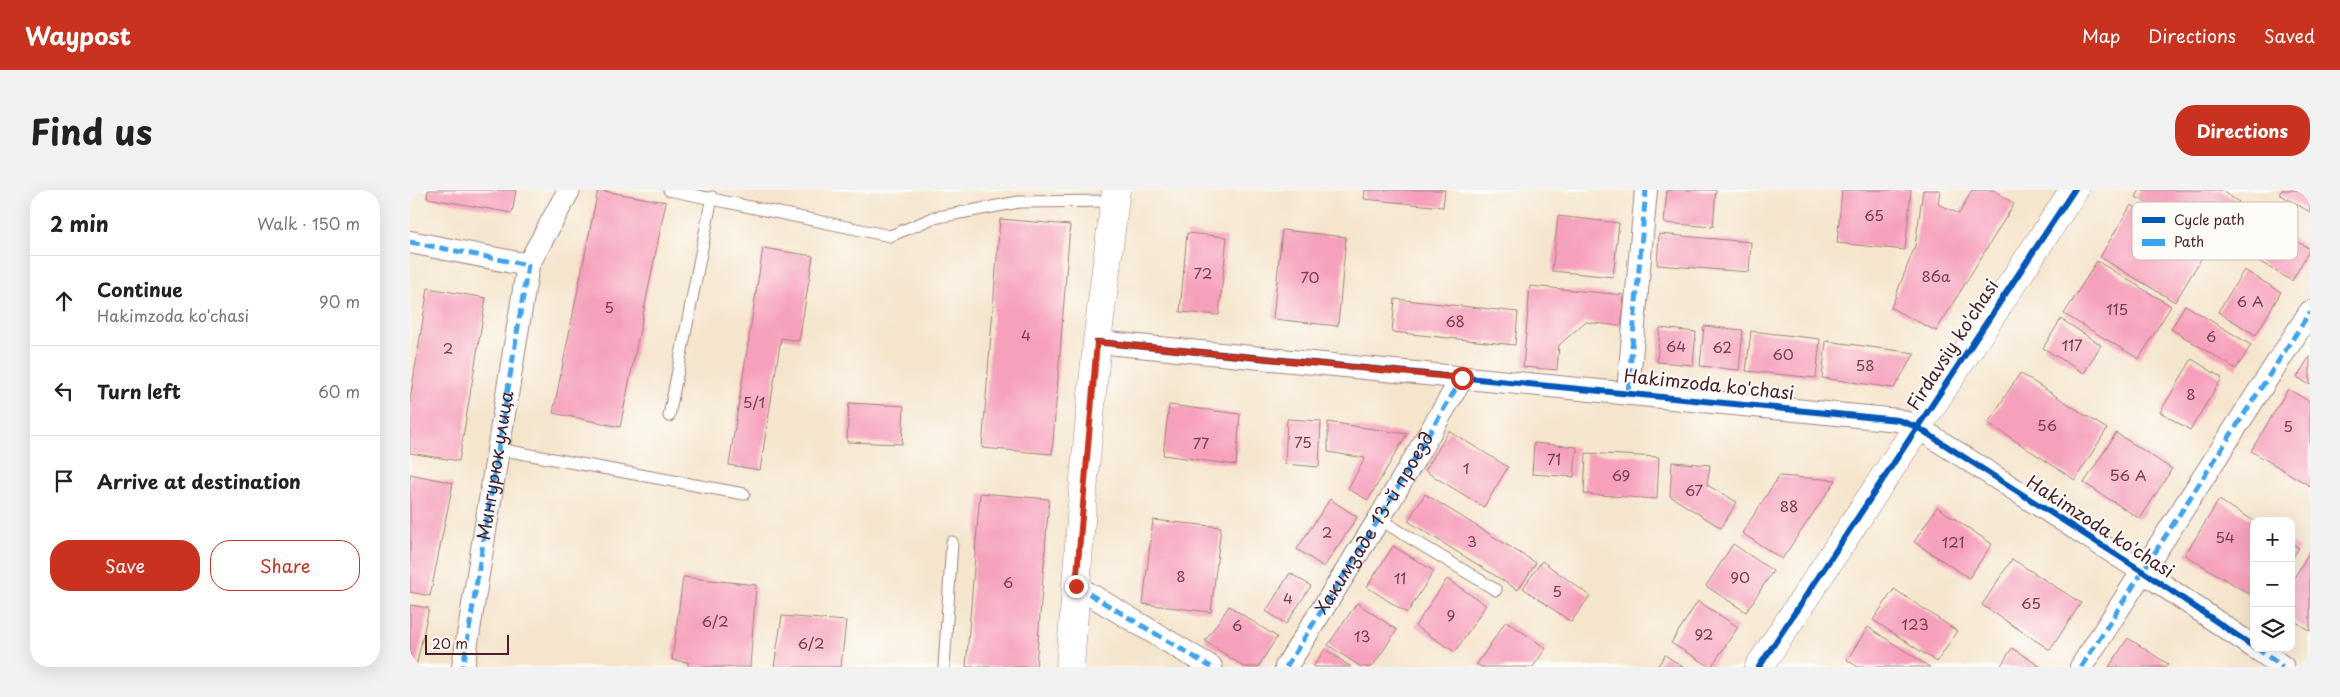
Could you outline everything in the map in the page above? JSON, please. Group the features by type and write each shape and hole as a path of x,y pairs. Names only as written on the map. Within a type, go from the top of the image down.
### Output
{"street":[{"name":"Мингурюк улица","path":"463,667 528,265 569,190"},
{"path":"1628,392 1646,190"},
{"name":"Firdavsiy ko'chasi","path":"1759,667 2074,190"},
{"path":"1070,667 1097,342 1115,195"},
{"path":"410,242 528,265"},
{"path":"2081,667 2310,312"},
{"name":"Hakimzoda ko'chasi","path":"1097,342 1462,378 1628,392 1898,420 1917,427 2142,571 2250,645"},
{"name":"Хакимзаде 13-й проезд","path":"1286,667 1379,519 1462,378"},
{"path":"1076,586 1211,667"},
{"name":"Hakimzoda ko'chasi","path":"2261,652 2283,667"}],"lane":[{"path":"669,190 712,197 890,236 933,218 1019,202 1115,195"},
{"path":"668,416 712,197"},
{"path":"499,449 744,494"},
{"path":"1379,519 1496,590"},
{"path":"944,667 952,542"}],"building":[{"path":"428,190 516,190 512,213 427,198"},
{"path":"598,190 666,202 620,427 553,413"},
{"path":"1365,190 1445,190 1443,207 1364,199"},
{"path":"1667,190 1716,190 1713,227 1664,223"},
{"path":"1842,190 1911,190 1905,250 1837,243"},
{"path":"1923,190 1940,190 1938,204 1959,214 1972,190 1994,190 2014,204 1936,331 1891,308 1915,246"},
{"path":"2140,190 2220,190 2239,202 2144,202 2136,197"},
{"path":"2282,190 2310,190 2310,212 2298,205 2298,202 2293,202 2279,194"},
{"path":"2131,205 2132,260 2201,260 2175,302 2100,257"},
{"path":"1558,216 1619,223 1613,277 1552,271"},
{"path":"1000,219 1070,225 1052,454 982,448"},
{"path":"1282,230 1346,237 1338,326 1273,319"},
{"path":"1187,233 1227,237 1219,315 1180,312"},
{"path":"1659,234 1751,242 1749,272 1657,265"},
{"path":"2298,242 2310,249 2292,281 2257,260 2298,260"},
{"path":"763,248 813,256 799,341 781,338 760,470 729,465"},
{"path":"2097,261 2171,306 2139,359 2064,314"},
{"path":"2244,270 2281,292 2256,335 2218,312"},
{"path":"1530,286 1624,295 1621,326 1585,322 1559,345 1557,370 1523,367"},
{"path":"428,288 486,298 459,461 410,453 410,400"},
{"path":"1395,299 1518,312 1515,345 1392,332"},
{"path":"2185,305 2251,345 2236,369 2171,329"},
{"path":"2061,319 2101,345 2084,373 2043,348"},
{"path":"1704,326 1743,330 1739,370 1700,366"},
{"path":"1660,328 1696,332 1693,365 1657,362"},
{"path":"1751,331 1820,339 1816,378 1746,371"},
{"path":"1826,341 1915,353 1894,388 1822,378"},
{"path":"2310,356 2310,385 2297,377"},
{"path":"2192,359 2222,378 2190,430 2160,412"},
{"path":"2020,373 2107,429 2075,480 1988,423"},
{"path":"2288,389 2310,402 2310,486 2251,451"},
{"path":"849,403 904,406 902,444 847,442"},
{"path":"1169,405 1240,414 1236,465 1163,455"},
{"path":"1287,419 1321,421 1319,467 1285,464"},
{"path":"1328,422 1407,434 1368,500 1348,489 1365,458 1328,452"},
{"path":"1449,431 1508,467 1484,507 1425,471"},
{"path":"2116,433 2172,469 2140,519 2084,483"},
{"path":"1534,443 1577,447 1574,477 1532,474"},
{"path":"1586,453 1659,457 1657,499 1584,494"},
{"path":"1672,462 1710,465 1707,485 1737,502 1721,528 1670,496"},
{"path":"410,474 453,483 430,596 410,592"},
{"path":"1779,476 1836,480 1782,559 1742,533"},
{"path":"980,493 1049,499 1036,667 966,667"},
{"path":"1425,494 1536,563 1518,590 1408,521"},
{"path":"1330,499 1357,517 1324,567 1297,549"},
{"path":"2219,500 2250,519 2250,595 2185,555"},
{"path":"1937,507 1992,544 1969,578 1914,542"},
{"path":"1153,520 1221,527 1211,612 1143,604"},
{"path":"1733,544 1773,571 1746,612 1706,586"},
{"path":"1393,546 1434,571 1407,613 1367,587"},
{"path":"2295,546 2299,548 2295,554"},
{"path":"2310,551 2310,631 2295,622 2295,576"},
{"path":"2012,559 2081,603 2050,650 1982,605"},
{"path":"1542,561 1590,596 1571,622 1523,588"},
{"path":"1290,573 1311,586 1286,624 1266,611"},
{"path":"683,577 756,585 750,667 688,667 688,662 672,660"},
{"path":"1447,579 1486,605 1455,652 1415,626"},
{"path":"1894,589 1957,631 1937,662 1873,620"},
{"path":"1698,601 1738,627 1711,667 1671,643"},
{"path":"1357,603 1397,630 1372,667 1361,667 1328,645"},
{"path":"410,605 429,608 416,667 410,667"},
{"path":"1229,606 1277,637 1258,667 1244,667 1205,641"},
{"path":"782,616 846,621 841,667 774,667"},
{"path":"1506,621 1546,648 1533,667 1481,667 1477,664"},
{"path":"1868,627 1930,667 1858,667 1847,660"},
{"path":"2128,638 2168,664 2166,667 2109,667"},
{"path":"2012,648 2041,667 2000,667"},
{"path":"1325,649 1351,667 1313,667"},
{"path":"1665,655 1683,667 1657,667"}],"marked path":[{"path":"1628,392 1646,190"},
{"path":"410,242 528,265 463,667"},
{"path":"2081,667 2310,312"},
{"path":"1286,667 1379,519 1462,378"},
{"path":"1076,586 1211,667"},
{"path":"2262,652 2283,667"}],"cycle path":[{"path":"1759,667 2074,190"},
{"path":"1097,342 1898,420 1917,427 2142,571 2250,644"}],"route":[{"path":"1076,586 1097,342 1462,378"}]}
